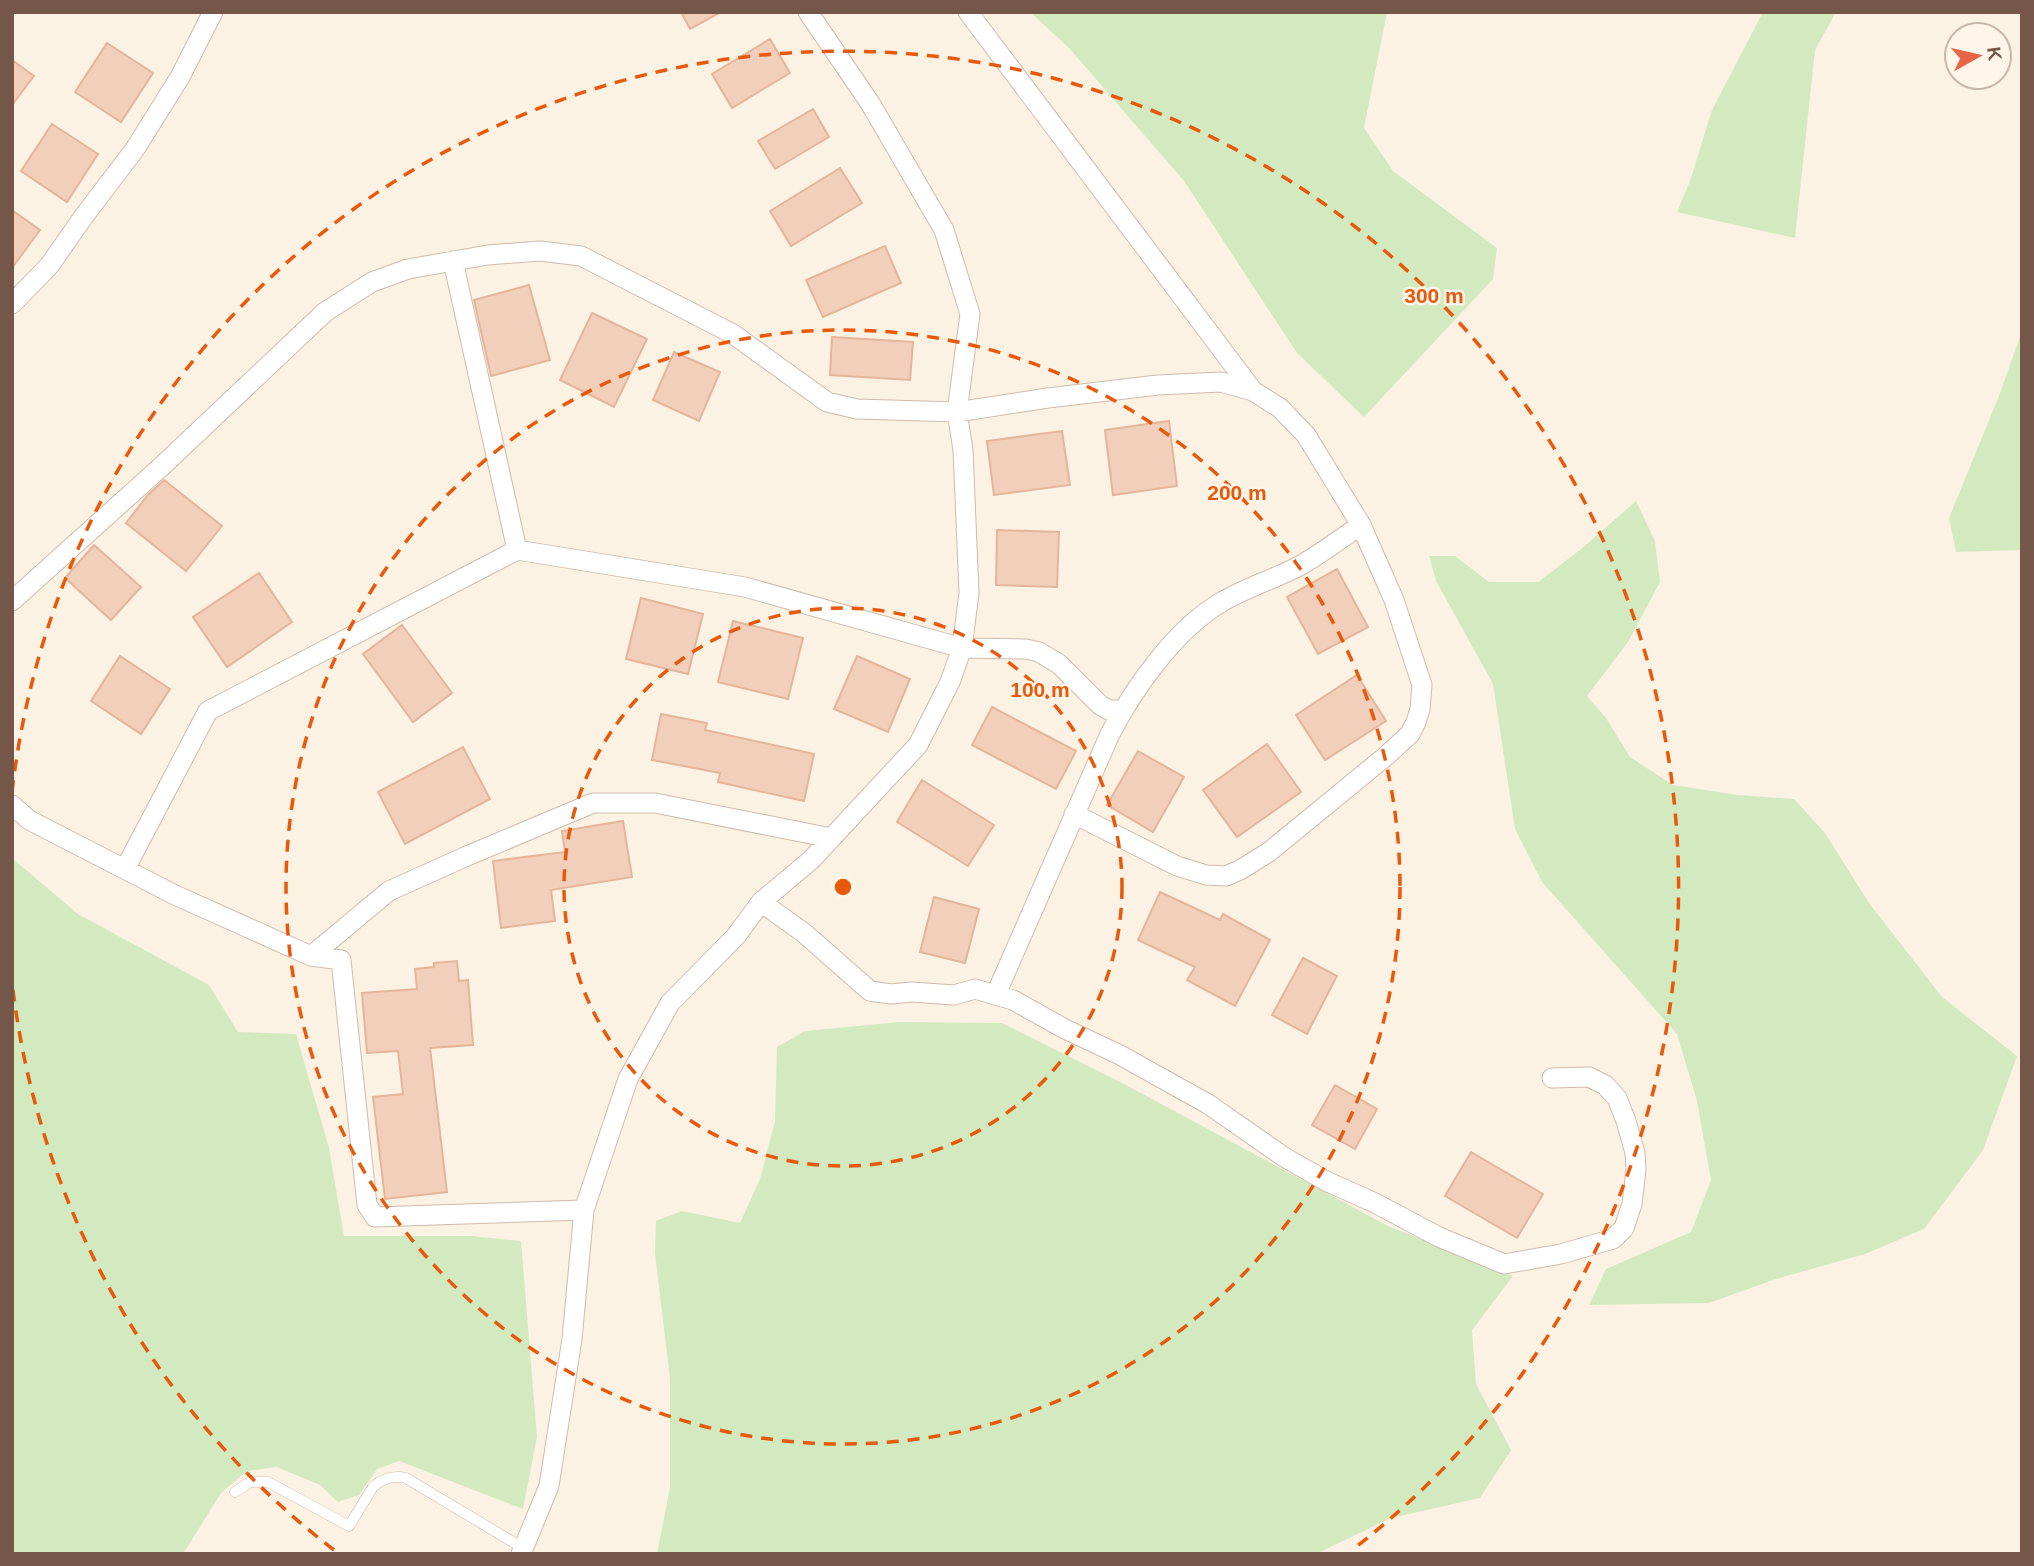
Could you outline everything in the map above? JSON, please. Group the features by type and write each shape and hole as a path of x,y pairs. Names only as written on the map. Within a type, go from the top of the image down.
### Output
{"street":[{"path":"12,304 49,266 135,149 180,77 212,12"},
{"path":"522,1551 549,1486 572,1339 584,1210 628,1079 670,1003 736,936 761,902 811,860 918,745 950,682 962,648 970,593 963,450 957,412 970,314 944,230 870,103 808,12"},
{"path":"968,12 1253,391"},
{"path":"12,601 162,466 325,312 372,282 408,269 488,255 540,251 581,256 733,334 827,402 858,409 957,412 1158,385 1221,382 1253,391 1280,408 1300,428 1361,525 1394,600 1422,685 1420,709 1410,734 1269,852 1226,876 1206,876 1177,866 1074,814"},
{"path":"453,261 517,550"},
{"path":"996,994 1110,734 1122,710 1153,666 1173,643 1219,603 1302,564 1361,525"},
{"path":"125,869 208,711 517,550 745,587 962,648 1026,649 1039,652 1059,664 1100,705 1109,710 1122,710"},
{"path":"311,956 389,891 593,803 655,803 831,838"},
{"path":"12,805 29,820 175,895 311,956 341,960 367,1205 375,1217 584,1210"},
{"path":"761,902 804,933 870,991 954,995 975,989 1013,1000 1208,1104 1284,1157 1326,1181 1439,1237 1504,1264 1561,1254 1613,1239 1624,1228 1632,1204 1635,1153 1616,1098 1605,1085 1589,1077 1552,1077"}],"lane":[{"path":"234,1492 250,1482 268,1482 349,1526 373,1487 385,1479 399,1476 522,1551"}],"green space":[{"path":"1030,12 1387,12 1364,128 1393,171 1497,248 1493,279 1364,417 1297,353 1184,181 1069,48"},
{"path":"1763,12 1836,12 1815,50 1795,238 1677,212 1690,181 1712,110"},
{"path":"2022,331 2022,550 1956,552 1949,518 1999,396"},
{"path":"1636,501 1655,541 1660,582 1628,642 1587,696 1606,718 1630,757 1673,785 1738,795 1794,799 1825,833 1869,903 1942,997 2017,1056 1983,1150 1924,1229 1865,1254 1776,1279 1709,1303 1589,1305 1606,1269 1691,1232 1711,1180 1697,1101 1677,1034 1542,882 1515,829 1493,684 1436,581 1429,556 1455,556 1489,582 1538,582"},
{"path":"12,858 78,914 209,985 238,1032 296,1034 329,1148 344,1236 471,1236 521,1241 537,1437 523,1509 399,1461 377,1469 359,1495 338,1502 320,1485 277,1467 247,1471 221,1493 183,1554 12,1554"},
{"path":"899,1022 1002,1023 1124,1084 1388,1226 1513,1276 1472,1330 1476,1384 1511,1450 1480,1498 1391,1518 1316,1554 657,1554 670,1487 670,1379 655,1253 656,1221 682,1211 740,1223 760,1179 775,1121 777,1047 805,1031"}],"building":[{"path":"681,12 721,12 690,29"},
{"path":"770,39 790,73 732,108 712,74"},
{"path":"107,43 153,73 121,122 75,92"},
{"path":"12,60 34,76 12,105"},
{"path":"813,109 829,137 775,169 758,141"},
{"path":"52,124 98,154 67,202 21,171"},
{"path":"840,168 862,203 791,246 770,211"},
{"path":"12,210 40,230 12,268"},
{"path":"885,246 901,283 823,317 806,280"},
{"path":"529,285 550,360 491,376 474,300"},
{"path":"592,313 647,339 614,407 560,380"},
{"path":"832,337 913,342 910,380 830,375"},
{"path":"674,352 720,372 699,421 653,400"},
{"path":"1169,421 1177,486 1113,495 1105,430"},
{"path":"1062,431 1070,485 994,495 987,441"},
{"path":"164,480 222,526 186,571 126,523"},
{"path":"997,530 1059,532 1057,587 996,585"},
{"path":"94,545 141,587 111,620 65,578"},
{"path":"1337,569 1368,627 1318,654 1287,597"},
{"path":"259,573 292,622 227,667 193,617"},
{"path":"641,598 703,614 688,674 626,659"},
{"path":"733,621 803,638 788,699 718,682"},
{"path":"402,625 452,693 413,722 363,654"},
{"path":"120,656 170,689 141,734 91,701"},
{"path":"857,656 910,679 888,732 834,709"},
{"path":"1357,675 1386,721 1325,760 1296,715"},
{"path":"992,707 1076,751 1056,789 972,745"},
{"path":"661,714 707,723 705,730 814,754 804,801 718,782 720,773 652,760"},
{"path":"1267,744 1301,792 1237,837 1203,790"},
{"path":"463,747 490,799 405,844 378,792"},
{"path":"1138,751 1184,777 1153,832 1107,805"},
{"path":"922,780 994,825 968,866 897,822"},
{"path":"623,821 632,877 551,890 555,921 501,928 493,861 565,852 562,831"},
{"path":"1160,892 1220,920 1223,914 1270,940 1235,1006 1187,980 1195,967 1138,940"},
{"path":"934,897 979,909 965,963 920,952"},
{"path":"1303,958 1337,976 1307,1034 1272,1015"},
{"path":"457,961 459,981 468,980 473,1045 430,1048 447,1192 385,1199 373,1097 403,1094 398,1051 367,1053 362,993 417,989 415,969 434,967 434,963"},
{"path":"1335,1085 1377,1109 1355,1149 1312,1125"},
{"path":"1471,1152 1543,1194 1517,1238 1445,1196"}]}
